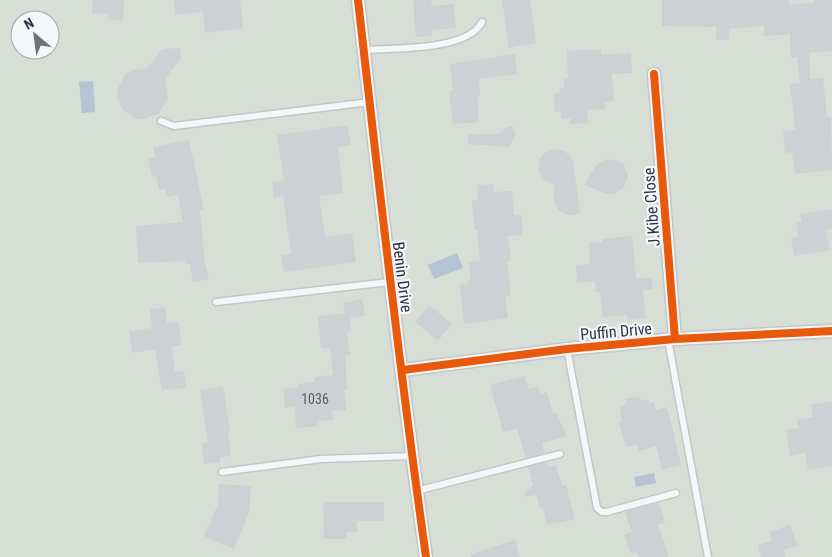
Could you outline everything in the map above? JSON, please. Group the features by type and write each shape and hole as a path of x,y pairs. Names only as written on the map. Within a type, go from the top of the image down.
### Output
{"street":[{"name":"Benin Drive","path":"358,0 371,102 389,282 403,370 411,456 426,557"},
{"name":"J.Kibe Close","path":"654,74 671,340"},
{"name":"Puffin Drive","path":"403,370 567,349 671,340 832,331"}],"lane":[{"path":"364,50 449,43 466,38 479,29 482,22"},
{"path":"161,121 174,126 371,102"},
{"path":"216,302 389,282"},
{"path":"671,340 708,557"},
{"path":"567,349 596,508 602,512 607,512 676,493"},
{"path":"416,491 560,454"},
{"path":"222,472 321,459 411,456"}],"shaded area":[{"path":"0,0 832,0 832,557 0,557"}],"water":[{"path":"93,81 95,112 82,113 79,82"},
{"path":"457,253 463,268 434,279 428,265"},
{"path":"654,473 656,483 636,487 634,477"}],"building":[{"path":"93,0 124,0 123,20 108,19 109,14 92,13"},
{"path":"174,0 240,0 243,28 205,33 203,12 175,15"},
{"path":"413,0 431,0 432,6 454,4 456,28 432,30 432,36 416,37"},
{"path":"502,0 530,0 536,43 509,48"},
{"path":"662,0 789,0 789,4 814,3 814,0 832,0 832,51 809,53 810,79 823,78 827,117 831,117 832,170 795,174 792,152 785,153 783,131 795,130 790,84 800,83 797,57 791,58 790,34 764,36 764,26 729,29 729,40 716,40 716,27 662,26"},
{"path":"180,48 181,58 165,79 168,99 159,113 144,119 136,119 123,110 117,96 118,88 126,74 133,70 147,68 162,49"},
{"path":"601,49 601,55 631,53 632,73 612,74 614,101 604,102 605,109 587,110 588,123 570,124 570,118 561,119 561,112 555,112 554,94 560,93 559,89 564,88 564,79 568,79 567,51"},
{"path":"515,54 517,74 479,79 480,96 477,97 479,122 453,124 449,91 453,91 450,64"},
{"path":"347,125 351,145 338,147 343,193 319,196 325,237 352,233 356,262 284,272 281,255 291,254 283,196 274,198 272,182 284,180 277,135"},
{"path":"509,126 516,133 509,147 468,144 468,135 499,134"},
{"path":"189,140 204,210 200,210 205,264 209,279 193,282 190,264 185,264 185,261 138,263 136,226 183,222 178,195 167,197 165,189 159,190 156,176 152,177 148,158 155,157 153,147"},
{"path":"553,149 565,151 573,161 580,212 574,215 568,215 558,210 553,199 555,185 546,182 539,172 539,160 547,151"},
{"path":"607,159 619,161 624,165 628,176 624,187 613,194 607,194 584,185 596,165"},
{"path":"493,184 494,192 512,191 514,215 521,215 523,235 508,236 511,261 507,261 511,296 505,297 508,318 464,324 460,285 468,284 467,280 471,279 469,262 480,261 477,230 474,230 472,200 478,200 477,185"},
{"path":"832,209 832,229 826,230 830,250 794,256 791,238 799,236 796,223 802,222 800,214"},
{"path":"632,236 636,279 651,277 653,289 643,290 646,318 628,320 627,315 603,317 600,292 596,292 595,281 577,283 576,265 590,264 589,243 602,242 602,239"},
{"path":"362,299 365,315 350,318 351,332 347,333 350,355 345,355 347,390 344,390 346,410 332,411 333,420 317,421 317,426 296,428 295,407 285,408 284,389 298,388 298,384 314,382 314,377 333,375 330,348 321,348 318,316 345,313 343,303"},
{"path":"429,305 452,324 438,341 415,322"},
{"path":"165,307 167,323 178,322 182,345 172,347 175,372 184,371 186,388 162,390 155,349 132,353 129,331 152,328 150,310"},
{"path":"525,376 528,389 538,387 540,394 547,392 553,414 557,413 566,436 542,443 544,453 526,458 517,429 503,432 490,385"},
{"path":"223,386 230,430 228,431 231,456 220,457 220,462 204,464 202,443 208,443 200,390"},
{"path":"639,396 640,401 648,399 650,403 654,402 656,410 667,407 681,465 662,470 656,446 639,451 637,444 626,447 619,423 622,422 620,406 627,404 625,399"},
{"path":"832,401 832,466 808,470 805,453 790,456 786,430 799,428 797,420 813,417 811,405"},
{"path":"547,462 548,467 556,465 562,486 566,485 575,519 547,525 543,507 540,508 536,495 523,497 533,484 528,467"},
{"path":"219,484 251,486 249,513 234,549 204,536 218,504"},
{"path":"323,502 384,502 384,521 357,521 357,532 347,532 347,539 324,539"},
{"path":"659,503 665,523 658,525 669,557 638,557 636,552 631,554 624,535 632,532 625,512"},
{"path":"790,525 797,546 783,550 785,557 761,557 758,545 772,541 769,532"},
{"path":"515,540 520,557 471,557 471,554"}],"cycle path":[{"path":"358,0 399,349 426,557"},
{"path":"654,74 675,339"},
{"path":"403,370 567,349 675,339 832,331"}]}
